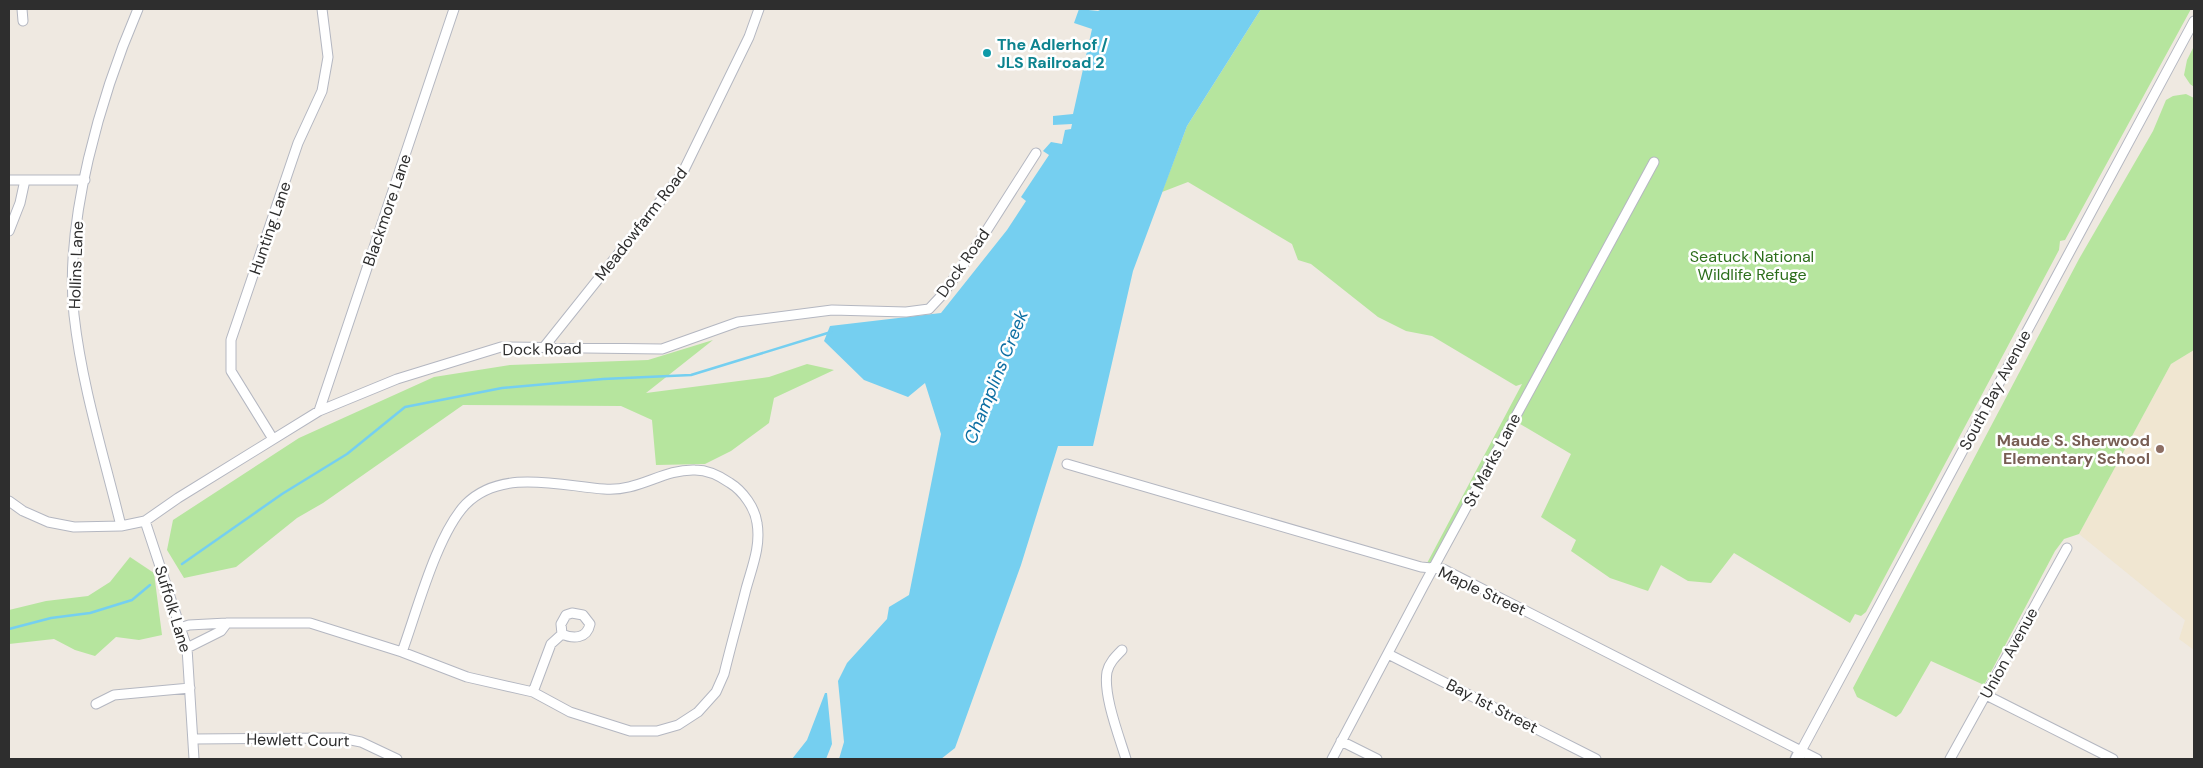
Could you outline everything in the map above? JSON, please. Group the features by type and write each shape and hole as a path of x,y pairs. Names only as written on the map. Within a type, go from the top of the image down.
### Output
{"street":[{"path":"22,9 23,20"},
{"name":"Hollins Lane","path":"121,526 91,413 74,314 74,235 85,180 109,86 138,9"},
{"name":"Hunting Lane","path":"273,439 231,371 231,340 298,143 322,91 328,57 322,9"},
{"name":"Blackmore Lane","path":"319,411 454,9"},
{"name":"Meadowfarm Road","path":"544,347 682,174 749,37 759,9"},
{"name":"South Bay Avenue","path":"1799,755 2194,20"},
{"name":"Dock Road","path":"9,501 23,511 48,522 65,526 95,528 121,526 145,521 319,411 397,379 501,348 544,347 662,350 738,322 832,310 906,312 929,309 943,294 985,233 1036,153"},
{"name":"St Marks Lane","path":"1332,759 1654,162"},
{"path":"9,180 85,180"},
{"path":"9,230 20,203 25,180"},
{"name":"Maple Street","path":"1067,464 1421,567 1443,569 1799,755 1817,759"},
{"path":"180,628 189,625 227,623 310,623 402,652 467,677 533,692 570,712 630,731 657,731 678,725 698,712 716,692 724,674 758,547 757,522 748,500 734,485 716,474 698,469 678,470 643,485 626,489 516,482 498,485 467,503 454,520 441,544 402,652"},
{"name":"Suffolk Lane","path":"145,521 187,648 194,759"},
{"name":"Union Avenue","path":"1950,759 2067,548"},
{"path":"187,648 221,631 227,623"},
{"path":"533,692 551,644 562,634"},
{"path":"1122,650 1112,661 1107,672 1107,688 1126,759"},
{"name":"Bay 1st Street","path":"1388,654 1596,759"},
{"path":"96,704 114,695 190,688"},
{"path":"1986,695 2112,759"},
{"name":"Hewlett Court","path":"194,739 341,738 361,742 397,759"},
{"path":"1341,741 1377,759"}],"shaded area":[{"name":"Maude S. Sherwood Elementary School","path":"2194,350 2194,650 2179,639 2185,620 2079,534 2171,364"}],"green space":[{"name":"Seatuck National Wildlife Refuge","path":"1261,9 2191,9 2065,240 2060,241 2059,250 1866,612 1861,616 1855,614 1850,623 1734,553 1711,583 1688,581 1661,565 1648,591 1610,578 1571,551 1576,540 1541,517 1571,454 1515,421 1436,565 1425,567 1522,384 1516,386 1432,336 1406,331 1378,317 1311,264 1298,260 1292,244 1188,182 1162,192 1187,126"},
{"path":"2194,46 2194,87 2184,75 2187,60"},
{"path":"2186,94 2194,98 2194,350 2171,364 2079,534 2064,539 2055,551 1984,685 1931,661 1901,713 1896,717 1857,697 1853,688 2079,259 2153,131 2166,100 2173,96"},
{"path":"713,340 646,393 769,377 807,364 834,370 774,398 769,423 731,451 705,464 656,465 652,420 621,406 463,405 323,503 297,518 236,567 184,578 167,550 173,520 299,438 434,377 510,365 648,360"},
{"path":"130,557 154,573 162,635 139,640 116,637 95,656 75,650 54,639 9,644 9,610 46,601 88,596 110,582"}],"water":[{"name":"Champlins Creek","path":"1079,9 1098,11 1102,9 1261,9 1187,126 1133,271 1093,446 1058,446 1021,565 955,748 941,759 839,759 844,742 838,681 847,663 887,619 889,607 909,595 941,434 925,383 908,397 864,380 824,341 830,326 941,313 1007,230 1026,201 1021,197 1049,155 1043,151 1051,142 1062,144 1065,130 1071,129 1072,124 1053,125 1053,116 1073,114 1092,29 1074,23"},
{"path":"825,693 827,693 832,744 826,759 792,759 807,740"}],"waterway":[{"path":"182,564 282,494 347,454 405,407 502,388 603,379 691,375 831,332"},
{"path":"9,629 51,618 90,613 132,600 150,585"}],"place":[{"name":"The Adlerhof / JLS Railroad 2","path":"987,53"},
{"name":"Maude S. Sherwood Elementary School","path":"2160,449"}]}
